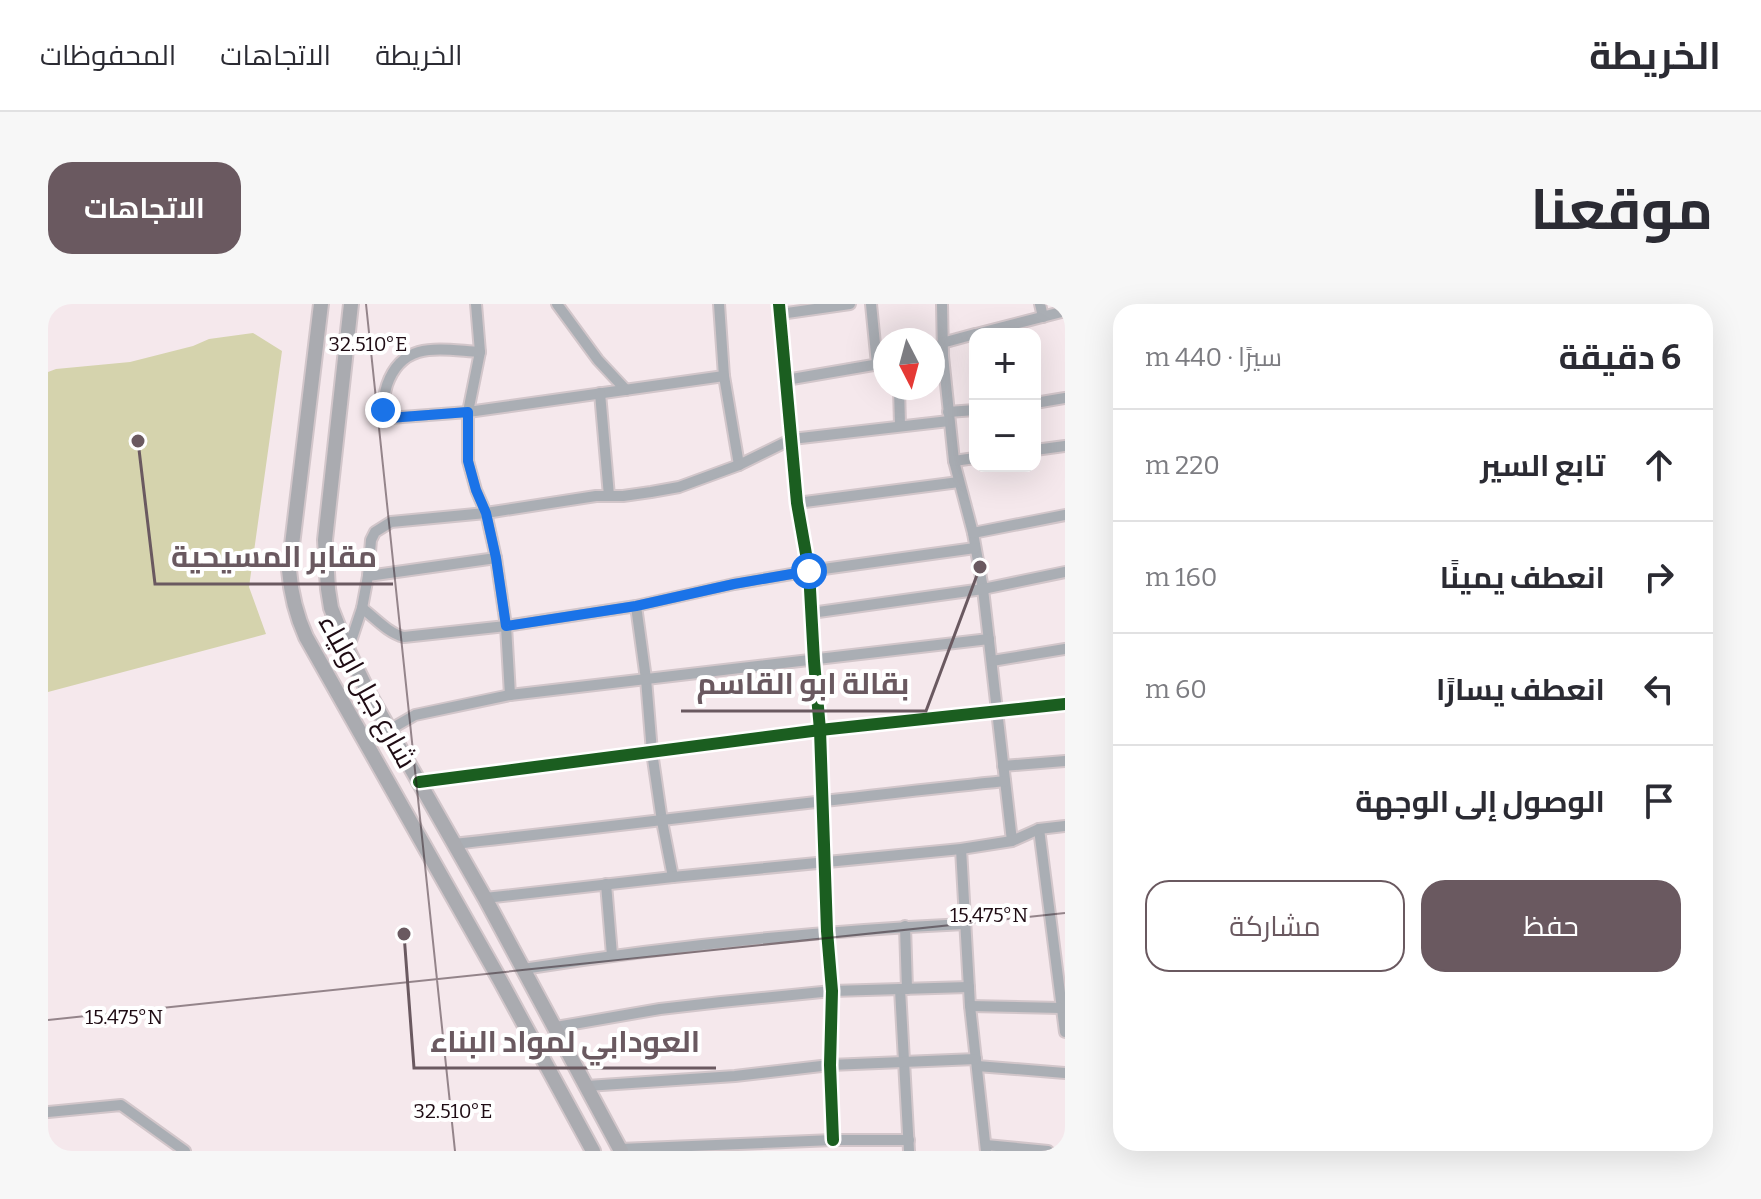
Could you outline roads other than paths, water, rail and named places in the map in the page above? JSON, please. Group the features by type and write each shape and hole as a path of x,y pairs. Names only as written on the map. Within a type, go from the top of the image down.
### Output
{"highway":[{"name":"شارع جبل اولياء","path":"321,304 291,539 289,582 297,616 593,1151"},
{"name":"شارع جبل اولياء","path":"351,304 325,540 331,608 348,651 389,730 485,898 621,1150"}],"street":[{"path":"476,304 480,352 468,412 468,461 486,513 496,558 506,626 510,695"},
{"path":"557,304 598,360 626,390"},
{"path":"719,304 724,376 739,465"},
{"path":"833,1140 830,1065 832,991 820,730 809,571 797,503 779,309 850,304"},
{"path":"871,304 875,328"},
{"path":"942,304 942,328"},
{"path":"1040,304 1043,317"},
{"path":"1000,328 1065,311"},
{"path":"945,342 969,336"},
{"path":"480,352 430,349 406,356 392,371 384,393 385,416 468,412 724,376"},
{"path":"786,380 873,365"},
{"path":"600,393 609,496"},
{"path":"945,395 954,461 973,533 983,589 1012,841"},
{"path":"1041,402 1065,398"},
{"path":"899,400 900,425"},
{"path":"348,651 362,608 371,540 383,525 679,487 739,465 792,439 900,425 969,411"},
{"path":"1041,449 1065,446"},
{"path":"954,461 969,459"},
{"path":"797,503 959,482"},
{"path":"973,533 1065,515"},
{"path":"362,608 404,637 506,626 636,606 809,571 975,548"},
{"path":"368,576 496,558"},
{"path":"811,613 983,589 1065,572"},
{"path":"636,606 652,752 673,877"},
{"path":"389,730 415,715 510,695 989,639"},
{"path":"992,661 1065,649"},
{"path":"419,782 820,730 1065,704"},
{"path":"1003,766 1065,761"},
{"path":"453,844 1005,781"},
{"path":"485,898 961,849 1012,841 1039,829 1065,826"},
{"path":"1039,829 1065,1032"},
{"path":"961,849 970,1006 986,1148 1048,1151"},
{"path":"606,884 612,955"},
{"path":"523,969 612,955 827,931 965,924"},
{"path":"621,1150 833,1140 909,1145 905,1061 905,926"},
{"path":"556,1027 660,1009 832,991 969,987"},
{"path":"970,1006 1061,1008"},
{"path":"587,1086 905,1061 977,1063 1065,1073"},
{"path":"48,1112 121,1105 185,1151"}],"place":[{"name":"مقابر المسيحية","path":"138,441"},
{"name":"بقالة ابو القاسم","path":"980,567"},
{"name":"العودابي لمواد البناء","path":"404,934"}]}
